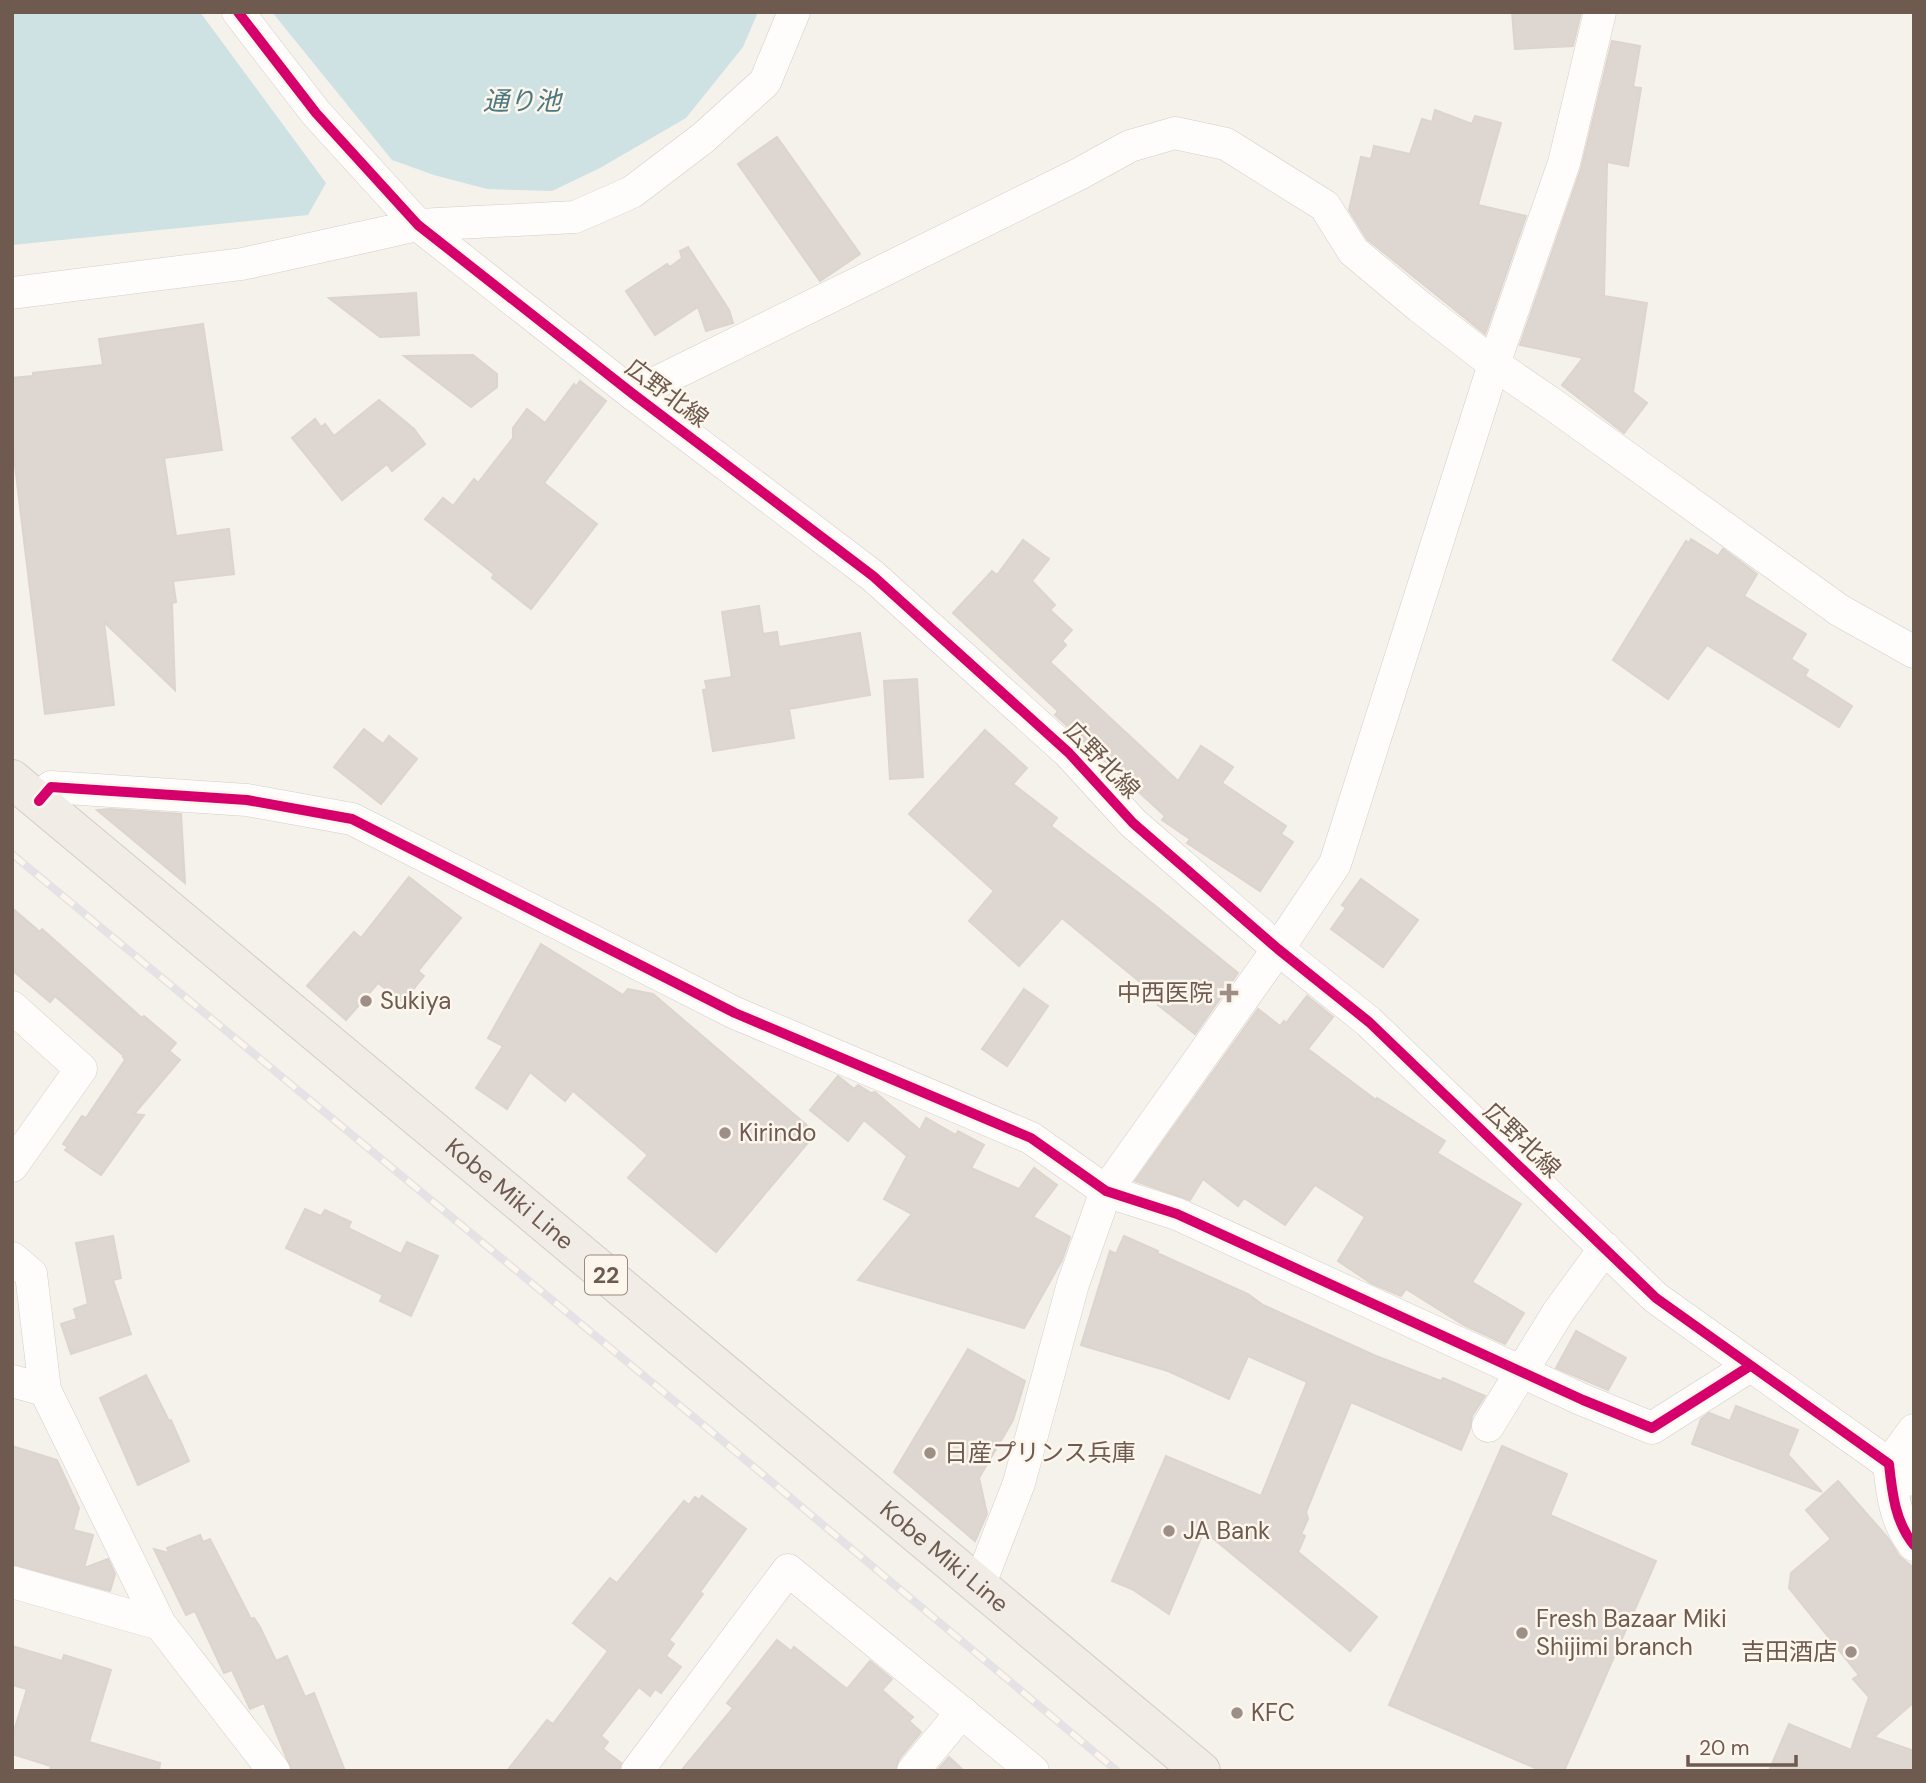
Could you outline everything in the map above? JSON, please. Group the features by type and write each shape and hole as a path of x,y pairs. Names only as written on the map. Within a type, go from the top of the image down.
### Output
{"main road":[{"name":"Kobe Miki Line","path":"25,790 1201,1771"}],"street":[{"name":"広野北線","path":"238,12 316,113 418,225 633,394 873,576 1069,753 1133,822 1278,949 1369,1022 1656,1298 1901,1472"},
{"path":"12,293 242,264 418,225 575,217 632,192 703,138 765,82 794,12"},
{"path":"979,1586 1019,1483 1073,1284 1106,1191 1335,864 1494,365 1564,163 1600,12"},
{"path":"633,394 1130,146 1175,133 1226,144 1325,206 1353,251 1494,365 1555,405 1839,610 1914,652"},
{"path":"25,790 51,787 247,800 352,819 735,1013 1031,1138 1106,1191 1177,1214 1651,1428 1750,1366"},
{"path":"12,1007 81,1069 12,1166"},
{"path":"1488,1426 1559,1311 1605,1248"},
{"path":"12,1258 31,1274 45,1390 160,1624 274,1771"},
{"path":"12,1381 45,1390"},
{"path":"1914,1430 1892,1500 1906,1536 1914,1545"},
{"path":"637,1771 789,1570 1033,1771"},
{"path":"12,1582 160,1624"},
{"path":"913,1771 962,1712"}],"water":[{"path":"12,12 200,12 326,183 308,215 12,245"},
{"name":"通り池","path":"272,12 758,12 743,47 686,118 600,168 552,191 487,189 392,160"}],"building":[{"path":"1512,12 1581,12 1573,46 1515,49"},
{"path":"1612,41 1640,46 1633,87 1641,88 1628,166 1607,162 1604,296 1647,303 1633,392 1647,403 1624,433 1562,385 1583,358 1520,345 1581,169"},
{"path":"1435,110 1472,124 1475,116 1501,123 1478,205 1526,216 1485,334 1367,239 1349,210 1361,157 1371,159 1374,146 1410,154 1422,119 1432,122"},
{"path":"777,137 860,254 820,281 738,164"},
{"path":"688,247 729,310 733,323 706,331 698,307 655,335 626,291 667,264 670,267 682,258 680,251"},
{"path":"416,293 419,335 380,337 329,298"},
{"path":"203,324 222,450 164,458 176,536 229,529 234,574 173,581 176,602 172,603 175,690 104,622 114,705 45,714 12,441 12,378 103,365 99,339"},
{"path":"473,355 497,374 497,387 471,407 404,356"},
{"path":"580,381 606,401 544,483 597,524 531,609 492,578 494,574 425,519 443,498 453,506 474,479 478,483 513,438 513,428 527,409 545,423 574,384 576,387"},
{"path":"379,400 414,429 425,444 392,471 387,464 342,500 292,438 315,419 321,427 325,424 334,436"},
{"path":"1691,539 1718,556 1723,549 1757,574 1744,596 1806,634 1791,659 1808,670 1805,676 1852,706 1839,727 1707,645 1668,699 1613,660 1686,541 1689,543"},
{"path":"1023,540 1049,559 1032,581 1055,605 1050,610 1072,630 1062,641 1066,645 1050,662 1178,781 1201,746 1233,767 1222,783 1286,826 1281,834 1293,842 1260,891 1187,843 1190,839 1162,820 1165,816 1055,715 1058,711 953,613 992,571 997,575"},
{"path":"759,606 763,634 777,632 779,647 860,633 870,695 789,709 794,738 713,751 703,690 707,689 705,681 732,677 722,612"},
{"path":"917,679 923,777 890,779 884,681"},
{"path":"364,729 383,744 389,736 417,759 381,804 334,767"},
{"path":"985,730 1027,768 1013,784 1057,818 1051,826 1238,973 1195,1034 1158,1005 1162,1000 1062,918 1019,966 969,921 994,891 909,814"},
{"path":"97,810 181,814 185,883"},
{"path":"409,877 461,918 418,971 424,976 403,1002 378,983 346,1020 307,986 354,932 361,938"},
{"path":"1361,879 1418,920 1383,967 1331,929 1346,908 1342,905"},
{"path":"12,908 40,932 42,929 142,1018 144,1016 176,1043 169,1051 180,1060 134,1114 144,1115 101,1175 65,1150 68,1147 63,1144 82,1116 86,1118 125,1060 124,1056 55,996 50,1002 12,970"},
{"path":"541,944 623,995 628,989 653,994 816,1133 716,1252 628,1178 648,1155 573,1091 565,1101 530,1072 507,1109 476,1088 503,1046 488,1038"},
{"path":"1024,989 1048,1006 1007,1066 982,1049"},
{"path":"1307,996 1333,1017 1308,1049 1376,1100 1377,1098 1445,1141 1437,1153 1521,1204 1472,1282 1524,1313 1505,1344 1464,1325 1406,1289 1401,1296 1371,1283 1338,1261 1365,1217 1315,1185 1285,1225 1244,1198 1238,1206 1203,1179 1190,1200 1135,1181 1258,1009 1280,1026 1284,1021 1286,1023"},
{"path":"838,1076 854,1089 858,1085 871,1093 875,1092 920,1130 926,1118 956,1135 958,1131 984,1145 971,1168 1019,1189 1034,1168 1057,1185 1033,1217 1070,1237 1062,1260 1024,1328 858,1280 912,1214 884,1199 907,1156 864,1120 848,1141 810,1110"},
{"path":"305,1209 321,1216 325,1210 351,1222 348,1228 401,1254 407,1242 438,1256 411,1316 380,1301 383,1295 286,1248"},
{"path":"113,1236 121,1278 113,1280 131,1334 71,1354 61,1324 77,1319 74,1309 88,1304 76,1243"},
{"path":"1124,1236 1248,1294 1263,1305 1376,1356 1441,1381 1443,1378 1485,1396 1472,1416 1461,1450 1351,1402 1306,1512 1308,1519 1301,1534 1305,1536 1298,1552 1377,1617 1350,1651 1204,1531 1169,1614 1132,1589 1112,1581 1166,1456 1261,1496 1307,1382 1248,1356 1229,1399 1168,1371 1081,1345 1110,1251 1116,1254"},
{"path":"1576,1331 1626,1358 1608,1390 1556,1368"},
{"path":"968,1349 1025,1381 1013,1420 979,1478 987,1514 975,1541 894,1472"},
{"path":"146,1375 169,1421 171,1420 189,1461 138,1485 100,1398"},
{"path":"1736,1406 1798,1430 1788,1455 1822,1492 1692,1444 1701,1419 1709,1413 1730,1421"},
{"path":"12,1446 57,1460 79,1508 73,1530 93,1535 84,1568 108,1559 115,1574 110,1591 12,1564"},
{"name":"Fresh Bazaar Miki Shijimi branch","path":"1502,1446 1567,1474 1550,1515 1656,1561 1564,1771 1542,1771 1389,1705"},
{"path":"1838,1481 1888,1538 1899,1556 1914,1568 1914,1702 1874,1737 1914,1751 1914,1771 1769,1771 1789,1724 1851,1750 1869,1697 1853,1679 1859,1675 1789,1588 1791,1573 1831,1539 1806,1510"},
{"path":"702,1496 746,1529 669,1640 674,1644 666,1656 681,1667 661,1693 655,1689 650,1696 639,1687 601,1736 608,1742 603,1749 621,1763 619,1771 507,1771 547,1720 553,1724 608,1651 573,1623 610,1578 617,1583 684,1501 689,1505 695,1497 699,1500"},
{"path":"200,1535 203,1542 210,1539 251,1619 254,1618 260,1627 276,1661 287,1656 305,1697 314,1693 345,1771 292,1771 264,1703 250,1709 232,1670 224,1673 195,1611 186,1615 154,1549 169,1553 167,1548"},
{"path":"777,1640 791,1651 794,1647 847,1689 870,1661 892,1679 882,1690 913,1717 909,1721 921,1732 899,1759 895,1771 681,1771 733,1708 727,1703"},
{"path":"12,1646 62,1661 64,1655 111,1670 89,1742 160,1763 159,1771 50,1771 51,1766 12,1754 12,1737 27,1689 12,1685"},
{"path":"949,1757 964,1771 937,1771"}],"railway":[{"path":"12,854 718,1437 1117,1771"}],"cycle path":[{"path":"238,12 316,113 418,225 633,394 873,576 1069,753 1133,823 1278,949 1369,1022 1656,1298 1889,1464 1899,1517 1914,1545"},
{"path":"39,801 51,787 247,800 352,819 735,1013 1031,1138 1106,1191 1177,1214 1583,1400 1652,1428 1750,1366"}],"place":[{"name":"中西医院","path":"1229,993"},
{"name":"Sukiya","path":"366,1001"},
{"name":"Kirindo","path":"725,1133"},
{"name":"日産プリンス兵庫","path":"930,1453"},
{"name":"JA Bank","path":"1169,1531"},
{"name":"Fresh Bazaar Miki Shijimi branch","path":"1522,1633"},
{"name":"吉田酒店","path":"1851,1652"},
{"name":"KFC","path":"1237,1713"}]}
